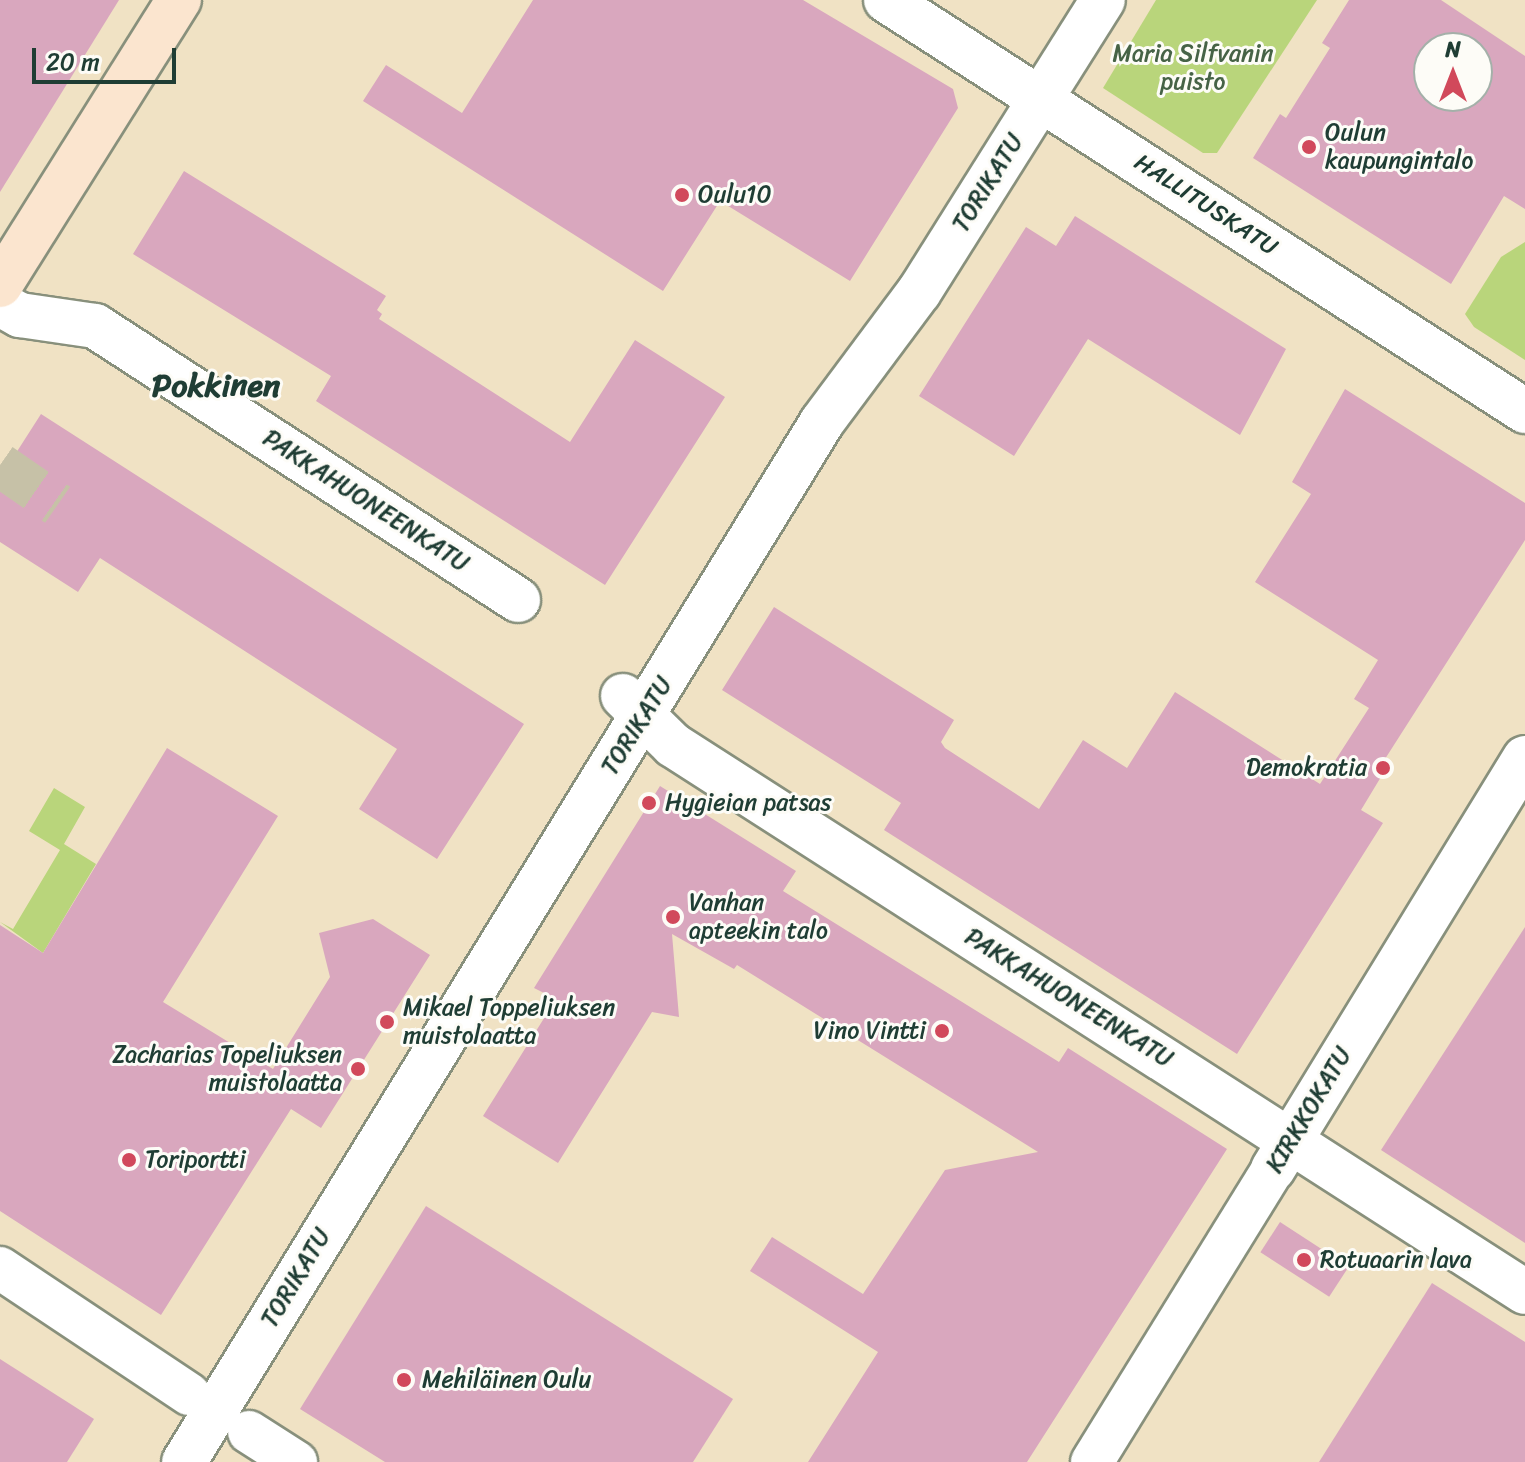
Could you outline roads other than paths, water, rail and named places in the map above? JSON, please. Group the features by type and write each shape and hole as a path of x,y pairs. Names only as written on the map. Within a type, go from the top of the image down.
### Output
{"main road":[{"path":"0,285 179,0"}],"street":[{"name":"HALLITUSKATU","path":"886,0 1525,411"},
{"name":"TORIKATU","path":"184,1462 632,705 822,422 919,292 1103,0"},
{"name":"PAKKAHUONEENKATU","path":"0,304 20,315 95,326 518,600"},
{"name":"PAKKAHUONEENKATU","path":"632,705 673,745 1281,1154 1525,1292"},
{"name":"KIRKKOKATU","path":"1092,1462 1525,758"},
{"path":"0,1268 189,1394"},
{"path":"249,1432 296,1462"}],"tunnel":[{"path":"0,465 58,505"}],"place":[{"name":"Oulun kaupungintalo","path":"1309,147"},
{"name":"Oulu10","path":"682,195"},
{"name":"Demokratia","path":"1383,768"},
{"name":"Hygieian patsas","path":"649,803"},
{"name":"Vanhan apteekin talo","path":"673,917"},
{"name":"Mikael Toppeliuksen muistolaatta","path":"387,1022"},
{"name":"Vino Vintti","path":"942,1031"},
{"name":"Zacharias Topeliuksen muistolaatta","path":"358,1069"},
{"name":"Toriportti","path":"129,1160"},
{"name":"Rotuaarin lava","path":"1304,1260"},
{"name":"Mehiläinen Oulu","path":"404,1380"}],"district":[{"name":"Pokkinen","path":"216,386"}],"park label":[{"name":"Maria Silfvanin puisto","path":"1193,68"}]}
